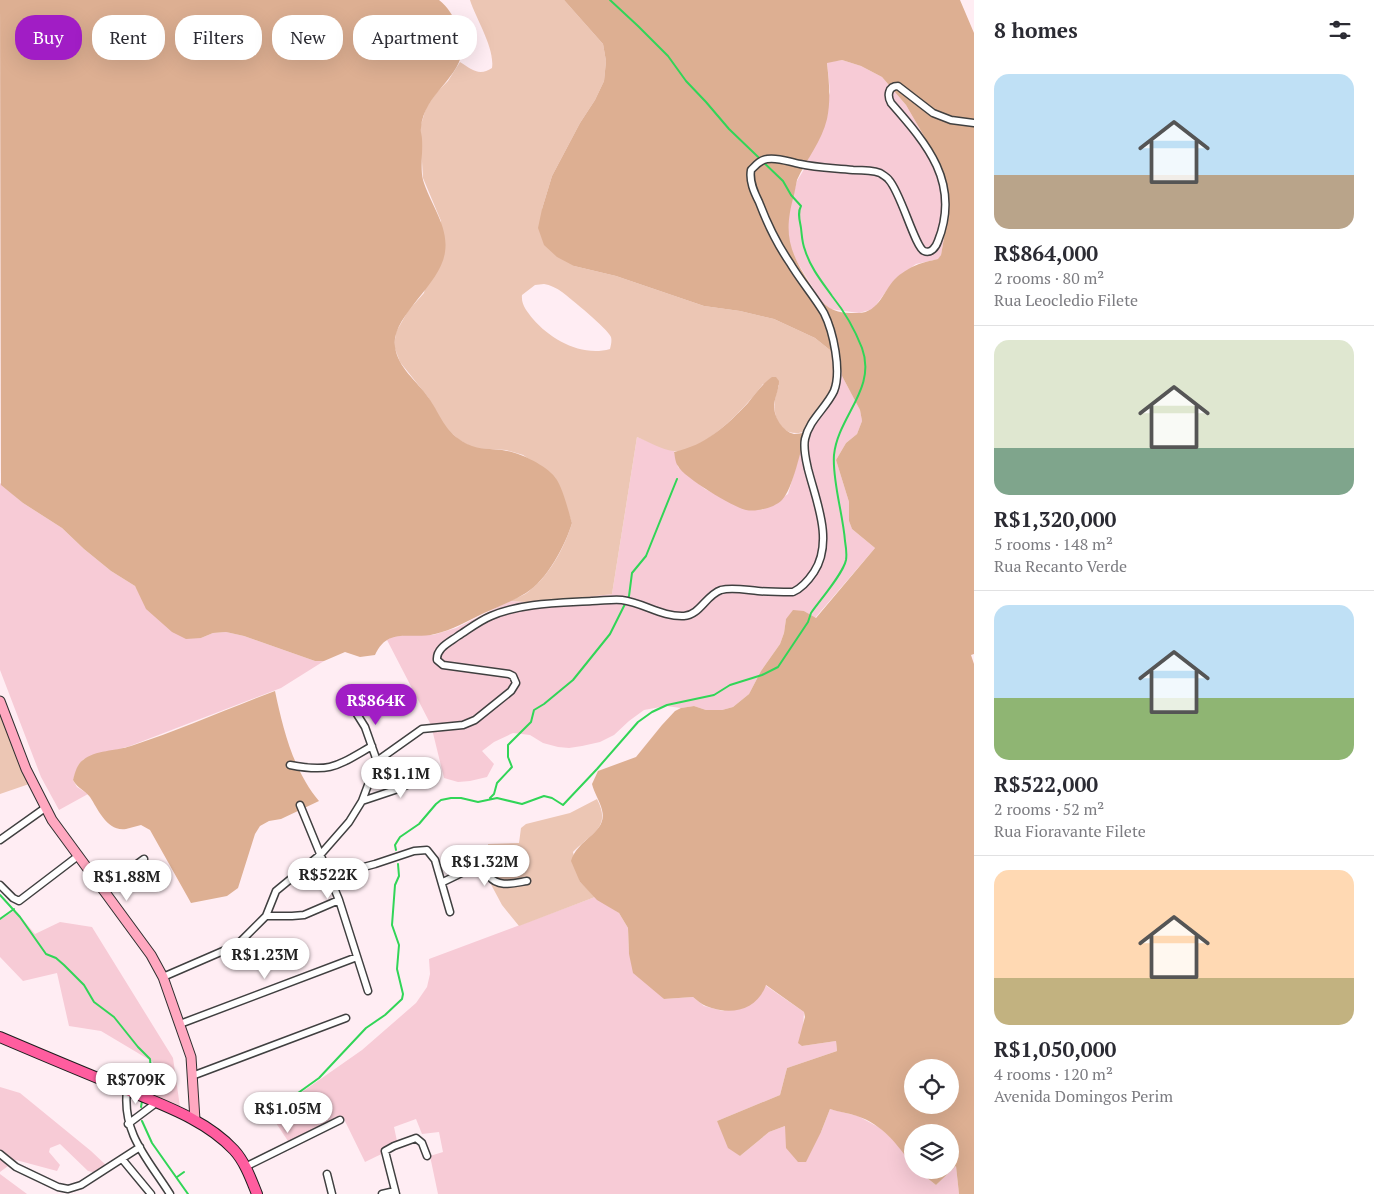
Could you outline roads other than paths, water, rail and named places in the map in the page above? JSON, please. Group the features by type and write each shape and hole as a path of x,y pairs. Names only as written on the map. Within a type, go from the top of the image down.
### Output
{"main road":[{"path":"0,1037 195,1120 234,1150 245,1167 257,1194"}],"street":[{"path":"163,977 230,948 241,941 266,916 276,891 321,854 350,822 362,802 377,761 418,731 427,728 469,723 487,711 514,687 515,680 509,674 443,665 437,660 436,656 440,649 489,616 516,608 616,600 645,606 674,616 686,616 692,614 721,590 793,592 800,589 819,565 823,546 818,501 805,453 804,440 810,424 834,390 837,361 834,340 824,313 789,263 768,225 751,180 751,170 764,159 775,158 801,165 879,173 892,183 918,245 927,252 936,245 943,225 946,203 944,185 936,162 928,148 891,103 888,98 889,92 892,87 898,86 933,113 951,120 974,124"},
{"path":"0,700 26,769 45,808 151,956 163,977 191,1057 195,1120"},
{"path":"350,702 365,727 377,761"},
{"path":"290,765 325,769 344,762 372,746"},
{"path":"362,802 430,775"},
{"path":"300,805 339,900 368,991"},
{"path":"0,840 45,808"},
{"path":"330,876 375,864 419,849 430,852 443,882 450,912"},
{"path":"0,885 15,900 19,900 78,856"},
{"path":"103,889 144,859"},
{"path":"443,882 478,864 498,883 512,884 527,881"},
{"path":"266,916 304,915 339,900"},
{"path":"180,1024 358,957"},
{"path":"192,1076 346,1018"},
{"path":"132,1092 126,1110 128,1124 140,1147 170,1194"},
{"path":"128,1124 153,1101"},
{"path":"245,1167 340,1120"},
{"path":"382,1194 396,1192 385,1156 387,1150 416,1138 422,1143 427,1156"},
{"path":"0,1154 16,1167 58,1187 68,1189 81,1185 140,1147"},
{"path":"122,1159 151,1194"},
{"path":"327,1174 332,1194"}],"waterway":[{"path":"396,850 395,845 400,837 419,824 441,800 461,798 478,802 497,798 522,804 544,796 552,798 563,805 638,722 652,712 667,705 714,695 730,685 762,675 778,667 808,622 811,613 841,572 846,560 834,455 842,428 861,390 865,377 862,348 845,314 820,280 810,262 802,239 799,214 801,206 791,195 783,181 729,129 686,81 668,56 610,0"},
{"path":"490,798 494,794 497,783 512,767 508,757 508,745 531,722 534,710 573,680 610,634 629,596 632,573 646,556 677,479"},
{"path":"256,1119 291,1100 319,1078 366,1028 385,1015 402,999 403,994 397,969 399,945 392,925 395,885 399,876 398,864"},
{"path":"0,895 20,917 46,954 56,958 84,985 94,1002 114,1017 150,1059 151,1071 145,1095"},
{"path":"0,919 14,909"},
{"path":"141,1107 142,1101"},
{"path":"142,1121 152,1143 188,1194"},
{"path":"177,1177 184,1172"}]}
